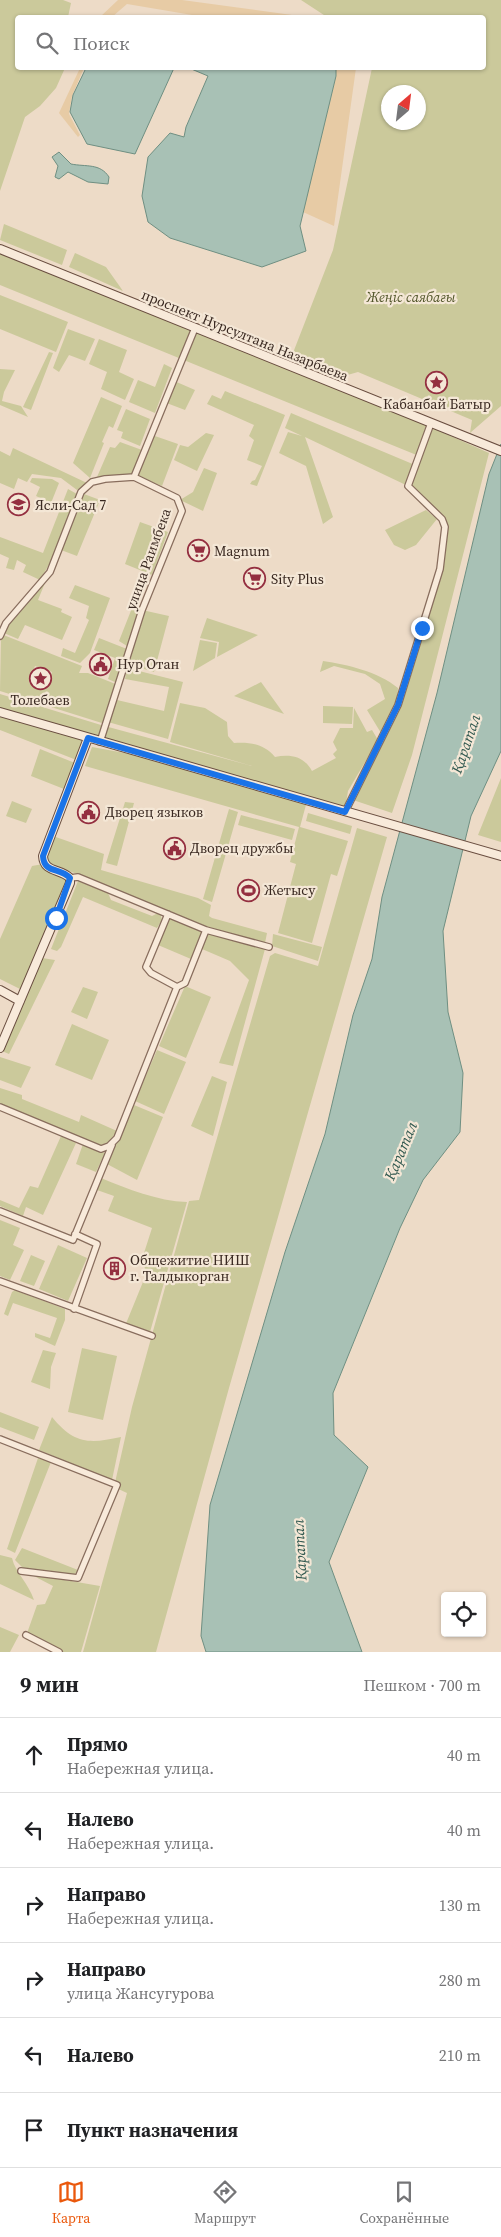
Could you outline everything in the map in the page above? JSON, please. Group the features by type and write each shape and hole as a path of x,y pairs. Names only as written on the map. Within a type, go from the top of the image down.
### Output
{"main road":[{"name":"проспект Нурсултана Назарбаева","path":"0,249 501,451"},
{"path":"0,712 501,856"},
{"path":"0,1048 70,883 70,878 66,874 48,869 43,864 43,856 88,738"},
{"path":"0,990 20,1001"}],"street":[{"path":"0,636 6,623 50,572 81,492 92,482 105,478 134,478 195,328"},
{"path":"345,812 398,705 440,569 445,526 442,519 408,486 431,424"},
{"name":"улица Раимбека","path":"100,742 142,610 182,511 177,498 134,478"},
{"path":"70,878 78,878 206,930 269,947"},
{"path":"168,914 146,967 151,973 177,987"},
{"path":"0,1211 72,1240 132,1102 177,987 184,983 206,930"},
{"path":"0,1108 101,1149 110,1146 113,1142"},
{"path":"74,1309 97,1244 75,1234"},
{"path":"0,1281 152,1336"},
{"path":"0,1439 117,1485 78,1578 21,1571"},
{"path":"26,1635 60,1652"}],"green space":[{"path":"0,0 63,0 71,3 68,15 15,15 15,70 64,70 56,88 40,106 25,117 0,191"},
{"name":"Жеңіс саябағы","path":"301,0 501,0 501,406 470,433 472,420 358,372 337,378 291,358 333,250 372,70 486,70 486,15 324,15"},
{"path":"4,224 67,250 62,265 0,240"},
{"path":"0,249 431,423 435,429 489,453 412,755 392,813 350,799 394,715 441,564 443,523 408,486 305,437 333,517 323,524 306,466 279,453 288,432 302,436 285,428 291,413 415,465 419,456 0,285"},
{"path":"75,253 106,267 123,291 69,267"},
{"path":"0,295 68,322 56,352 0,329"},
{"path":"68,329 95,339 85,361 69,355 59,372 53,368"},
{"path":"99,339 127,350 119,372 134,379 125,400 101,389 107,372 89,364"},
{"path":"49,352 53,353 31,410 23,407"},
{"path":"164,364 172,368 155,413 129,402 138,380 155,387"},
{"path":"0,369 15,370 4,392 2,401 21,406 28,417 0,405"},
{"path":"172,380 195,390 185,410 164,402"},
{"path":"225,391 285,415 257,486 250,484 255,480 262,466 247,460 254,440 249,436 254,425 207,404 212,395 221,399"},
{"path":"101,397 122,406 113,428 109,426 90,478 73,463"},
{"path":"126,409 150,419 140,446 121,438 123,432 117,430"},
{"path":"206,433 214,435 197,471 174,460 180,445 188,447"},
{"path":"152,435 178,444 162,486 137,476"},
{"path":"120,442 142,450 133,475 97,477 110,447 115,448"},
{"path":"13,448 87,483 77,490 61,478 32,474 27,482 18,478 14,489 0,483 0,451 10,456"},
{"path":"204,468 217,473 203,511 180,500 193,492"},
{"path":"32,478 52,479 59,483 51,503 36,496 40,487 30,482"},
{"path":"68,489 77,494 51,561 40,580 23,572 26,565 17,560 14,570 6,568 9,558 0,554 0,537 43,553"},
{"path":"84,494 100,500 77,556 61,550"},
{"path":"426,510 437,519 416,545 405,550 394,545 385,530"},
{"path":"140,522 168,532 152,575 125,564"},
{"path":"47,578 38,600 62,609 61,612 72,617 62,640 25,625 18,639 4,633 11,620"},
{"path":"75,585 110,598 90,653 80,663 61,656 63,648 75,653 89,620 86,618 89,606 69,598"},
{"path":"132,608 139,611 127,646 119,641"},
{"path":"142,610 169,616 154,672 125,663"},
{"path":"207,618 258,635 217,657 219,642 200,638"},
{"path":"1,634 82,666 79,673 88,673 118,685 105,724 0,691","holes":["35,666 52,672 46,689 29,683"]},
{"path":"99,638 127,649 117,683 108,679 115,658 94,650"},
{"path":"200,640 217,643 215,658 193,671"},
{"path":"323,661 372,673 398,688 397,700 381,733 367,710 385,699 380,684 365,674 334,666 320,672"},
{"path":"127,668 183,682 168,739 108,722 117,700 164,711 169,687 125,679"},
{"path":"261,682 284,714 234,696"},
{"path":"0,694 101,725 252,766 170,742 180,703 205,708 227,722 228,736 234,743 257,745 266,749 275,757 296,757 305,762 312,771 336,758 333,754 337,750 333,742 340,728 353,728 354,708 367,732 372,730 378,740 348,791 345,809 0,709"},
{"path":"323,706 353,707 352,724 323,723"},
{"path":"0,714 88,738 79,761 0,730"},
{"path":"92,747 174,762 307,801 300,827 348,841 337,876 331,874 312,943 278,933 296,864 290,862 299,827 85,766"},
{"path":"40,749 75,763 64,789 31,776"},
{"path":"501,778 501,842 478,835"},
{"path":"12,801 32,809 26,823 6,816"},
{"path":"125,802 134,803 117,866 106,863"},
{"path":"229,809 238,812 212,902 203,899"},
{"path":"308,813 352,826 350,834 306,821"},
{"path":"241,815 295,829 292,840 238,825"},
{"path":"357,828 387,837 229,1388 156,1652 83,1652 127,1493 114,1487 132,1407 189,1201 199,1200 270,956 275,953 318,966"},
{"path":"53,836 104,854 101,870 198,898 211,905 209,916 212,918 267,933 265,943 208,927 47,862 46,852"},
{"path":"43,864 70,878 56,918 20,989 0,979 0,939 32,866"},
{"path":"78,881 108,893 111,900 152,916 160,912 162,920 157,928 83,897 61,947 57,951 51,949"},
{"path":"169,918 203,931 191,959 158,945"},
{"path":"208,934 265,949 233,1066 219,1063 249,980 230,961 202,949"},
{"path":"273,934 322,947 318,961 272,946"},
{"path":"42,958 55,960 9,1054 2,1051"},
{"path":"185,986 211,997 186,1058 159,1046"},
{"path":"83,987 98,992 87,1019 71,1012"},
{"path":"72,1024 109,1040 92,1080 55,1065"},
{"path":"157,1050 186,1062 164,1114 135,1101"},
{"path":"0,1057 31,1067 21,1088 0,1080"},
{"path":"212,1076 227,1082 213,1136 191,1126"},
{"path":"0,1088 22,1095 22,1099 79,1122 81,1115 117,1131 109,1142 99,1146 0,1105"},
{"path":"134,1105 163,1117 137,1180 107,1164"},
{"path":"61,1136 76,1143 43,1215 26,1207 23,1216 0,1206 0,1200 19,1208 30,1186 38,1188"},
{"path":"83,1144 105,1153 96,1172 76,1164"},
{"path":"101,1178 154,1197 187,1202 150,1332 125,1326 145,1277 144,1253 152,1228 108,1211 114,1196 97,1190"},
{"path":"0,1220 20,1228 13,1245 24,1250 10,1280 0,1276"},
{"path":"58,1245 87,1258 68,1301 39,1289"},
{"path":"31,1255 45,1261 34,1286 20,1281"},
{"path":"15,1290 65,1309 65,1320 55,1346 35,1337 35,1333 50,1338 57,1318 13,1303 8,1316 4,1314 12,1292"},
{"path":"82,1348 117,1356 103,1420 68,1412"},
{"path":"43,1350 56,1353 51,1367 50,1389 31,1382"},
{"path":"0,1412 39,1427 34,1440 0,1427"},
{"path":"52,1417 68,1432 83,1440 100,1441 121,1437 112,1480 39,1450"},
{"path":"38,1458 51,1462 15,1553 7,1549"},
{"path":"22,1548 78,1570 74,1575 25,1570 15,1560"},
{"path":"0,1555 12,1558 34,1600 0,1584"},
{"path":"30,1574 100,1586 81,1652 53,1652 25,1639 37,1605 45,1604 53,1586"},
{"path":"0,1627 19,1635 10,1652 0,1652"}],"sand":[{"path":"118,0 182,0 292,15 192,15 127,4 114,15 102,15"},
{"path":"79,70 83,70 72,96 69,114 80,135 78,137 59,113"},
{"path":"336,70 356,70 334,226 303,212"}],"water":[{"path":"85,70 173,70 135,154 87,144 70,112 73,95"},
{"path":"194,70 336,70 300,226 306,251 262,267 170,238 148,222 142,196 148,157 170,133 184,137 186,127 208,76"},
{"path":"59,152 71,164 101,169 109,177 108,184 88,182 68,172 59,179 55,177 58,166 52,157"},
{"name":"Қаратал","path":"501,444 501,751 471,816 443,931 448,1012 463,1073 460,1132 423,1180 400,1228 333,1393 334,1435 368,1467 329,1562 362,1652 206,1652 201,1636 210,1505 285,1252 325,1134 353,1015 372,959 382,897 437,693 489,474"}],"place":[{"name":"Кабанбай Батыр","path":"437,382"},
{"name":"Ясли-Сад 7","path":"19,505"},
{"name":"Magnum","path":"198,551"},
{"name":"Sity Plus","path":"255,579"},
{"name":"Нур Отан","path":"101,664"},
{"name":"Толебаев","path":"40,678"},
{"name":"Дворец языков","path":"89,812"},
{"name":"Дворец дружбы","path":"174,848"},
{"name":"Жетысу","path":"248,890"},
{"name":"Общежитие НИШ г. Талдыкорган","path":"114,1268"}],"route":[{"path":"56,918 70,883 70,878 66,874 48,869 43,864 43,856 88,738 345,812 398,705 422,628"}]}
